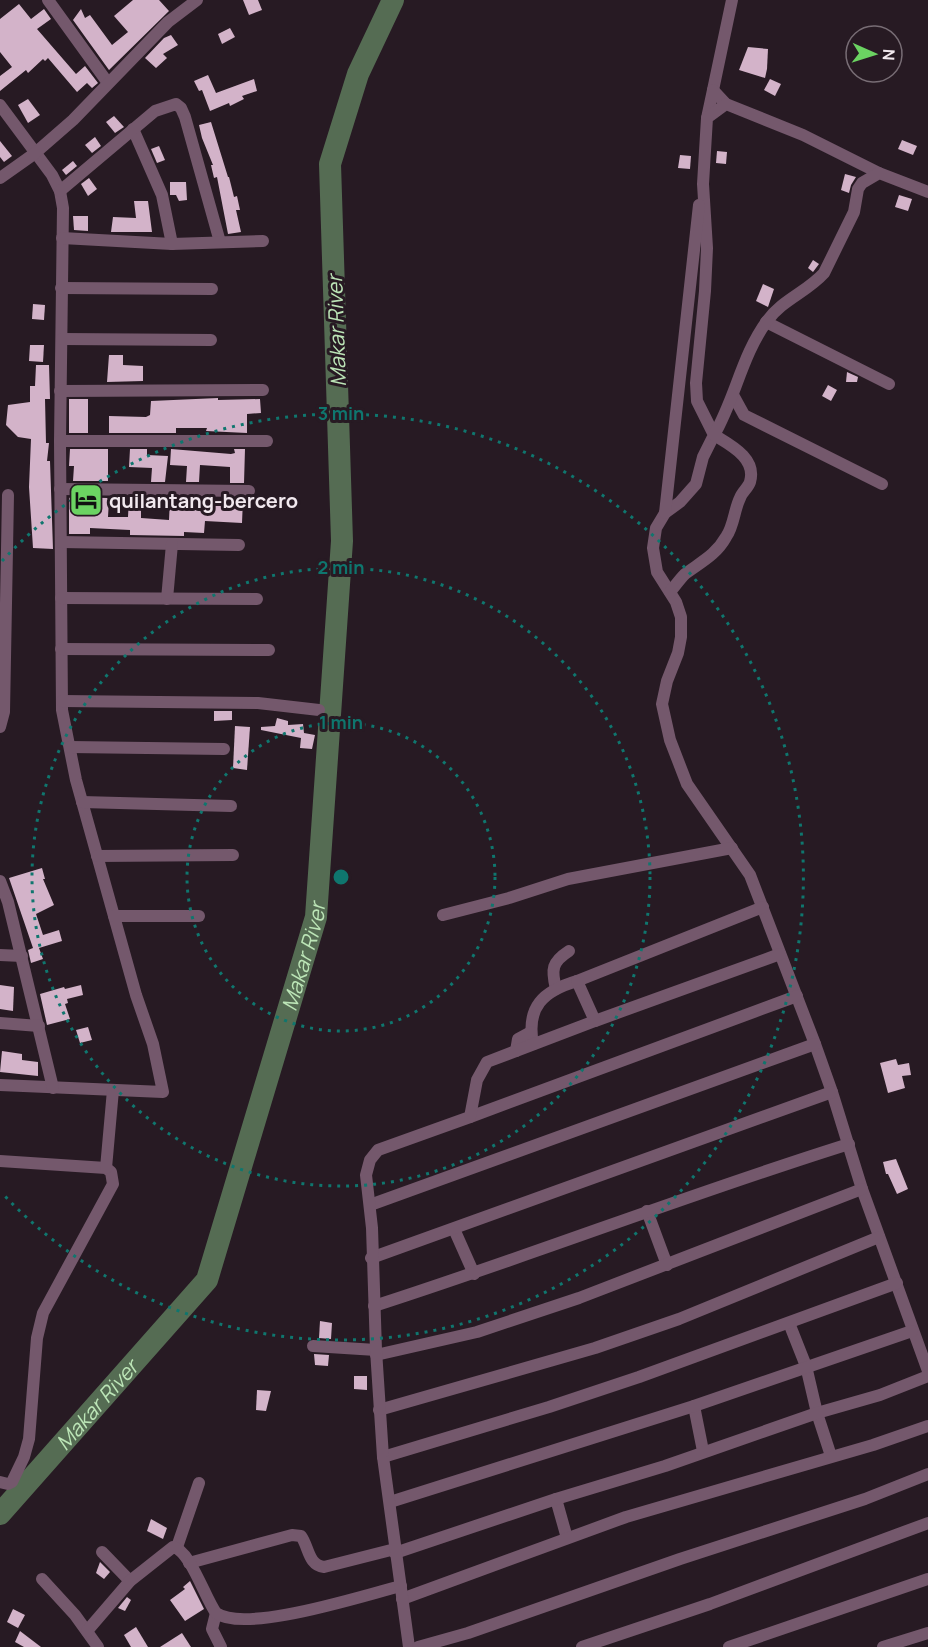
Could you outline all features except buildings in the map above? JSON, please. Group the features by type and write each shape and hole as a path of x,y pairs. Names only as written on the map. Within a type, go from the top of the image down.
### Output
{"street":[{"path":"0,178 34,154 73,120 168,22 197,0"},
{"path":"670,592 684,575 718,550 728,535 740,496 750,484 751,474 748,463 740,452 714,435 697,401 696,383 707,248 703,184 706,118 732,0"},
{"path":"53,2 108,83"},
{"path":"713,90 726,104 803,135 879,173 928,192"},
{"path":"60,191 155,111 176,104 181,108 220,242"},
{"path":"706,118 726,104"},
{"path":"0,105 34,154 52,175 60,191 63,208 60,391 62,701 82,802 136,995 153,1044 163,1092 0,1085"},
{"path":"133,129 162,195 172,244"},
{"path":"666,513 704,163"},
{"path":"879,173 862,183 858,189 854,212 824,273 816,282 789,298 766,322 747,358 727,410 703,458 696,484 680,502 666,513 656,528 652,548 657,572 676,602 681,618 678,653 667,681 662,704 670,740 687,784 750,875 815,1044 862,1189 928,1371"},
{"path":"62,238 172,244 263,241"},
{"path":"61,288 212,289"},
{"path":"766,322 889,384"},
{"path":"62,339 211,340"},
{"path":"60,391 263,390"},
{"path":"733,395 744,415 882,484"},
{"path":"60,441 267,441"},
{"path":"60,489 249,491"},
{"path":"0,727 4,712 8,495"},
{"path":"61,542 239,545"},
{"path":"167,599 172,544"},
{"path":"61,598 257,599"},
{"path":"61,649 269,650"},
{"path":"62,701 258,703 320,710"},
{"path":"70,747 224,749"},
{"path":"82,802 231,806"},
{"path":"442,915 509,898 568,879 732,848"},
{"path":"97,856 233,855"},
{"path":"0,881 22,956 53,1088"},
{"path":"532,1038 536,1008 543,996 763,907"},
{"path":"114,916 199,916"},
{"path":"556,989 553,977 554,965 558,958 569,951"},
{"path":"470,1117 477,1080 487,1062 516,1051 532,1038 596,1021 780,954"},
{"path":"0,955 22,956"},
{"path":"577,981 596,1021"},
{"path":"409,1647 383,1457 379,1410 370,1205 366,1175 370,1160 378,1150 797,996"},
{"path":"0,1023 39,1026"},
{"path":"370,1205 815,1044"},
{"path":"106,1168 113,1090"},
{"path":"371,1258 832,1092"},
{"path":"374,1306 474,1274 647,1211 849,1144"},
{"path":"0,1161 106,1168 111,1172 113,1184 44,1313 37,1338 31,1422 24,1457 12,1482 8,1484 0,1482"},
{"path":"313,1346 376,1353 477,1332 579,1298 862,1189"},
{"path":"647,1211 667,1265"},
{"path":"453,1229 474,1274"},
{"path":"379,1410 595,1348 679,1319 879,1238"},
{"path":"383,1457 549,1407 897,1283"},
{"path":"789,1323 806,1366 817,1413 831,1456"},
{"path":"390,1502 694,1406 912,1330"},
{"path":"189,1563 292,1535 301,1536 304,1539 312,1561 320,1567 395,1551 665,1466 817,1413 879,1395 928,1376"},
{"path":"694,1406 703,1451"},
{"path":"402,1599 626,1517 873,1445 928,1426"},
{"path":"418,1647 468,1633 680,1558 865,1499 928,1474"},
{"path":"177,1547 199,1483"},
{"path":"556,1499 567,1538"},
{"path":"582,1647 710,1604 928,1523"},
{"path":"87,1631 130,1581 170,1547 180,1549 216,1613 231,1619 268,1618 401,1586"},
{"path":"102,1552 130,1581"},
{"path":"42,1579 98,1647"},
{"path":"729,1647 928,1579"},
{"path":"216,1613 212,1629 221,1647"},
{"path":"883,1647 928,1633"}],"waterway":[{"name":"Makar River","path":"0,1514 207,1280 316,917 342,541 330,164 358,74 393,0"}],"place":[{"name":"quilantang-bercero","path":"86,500"}]}
